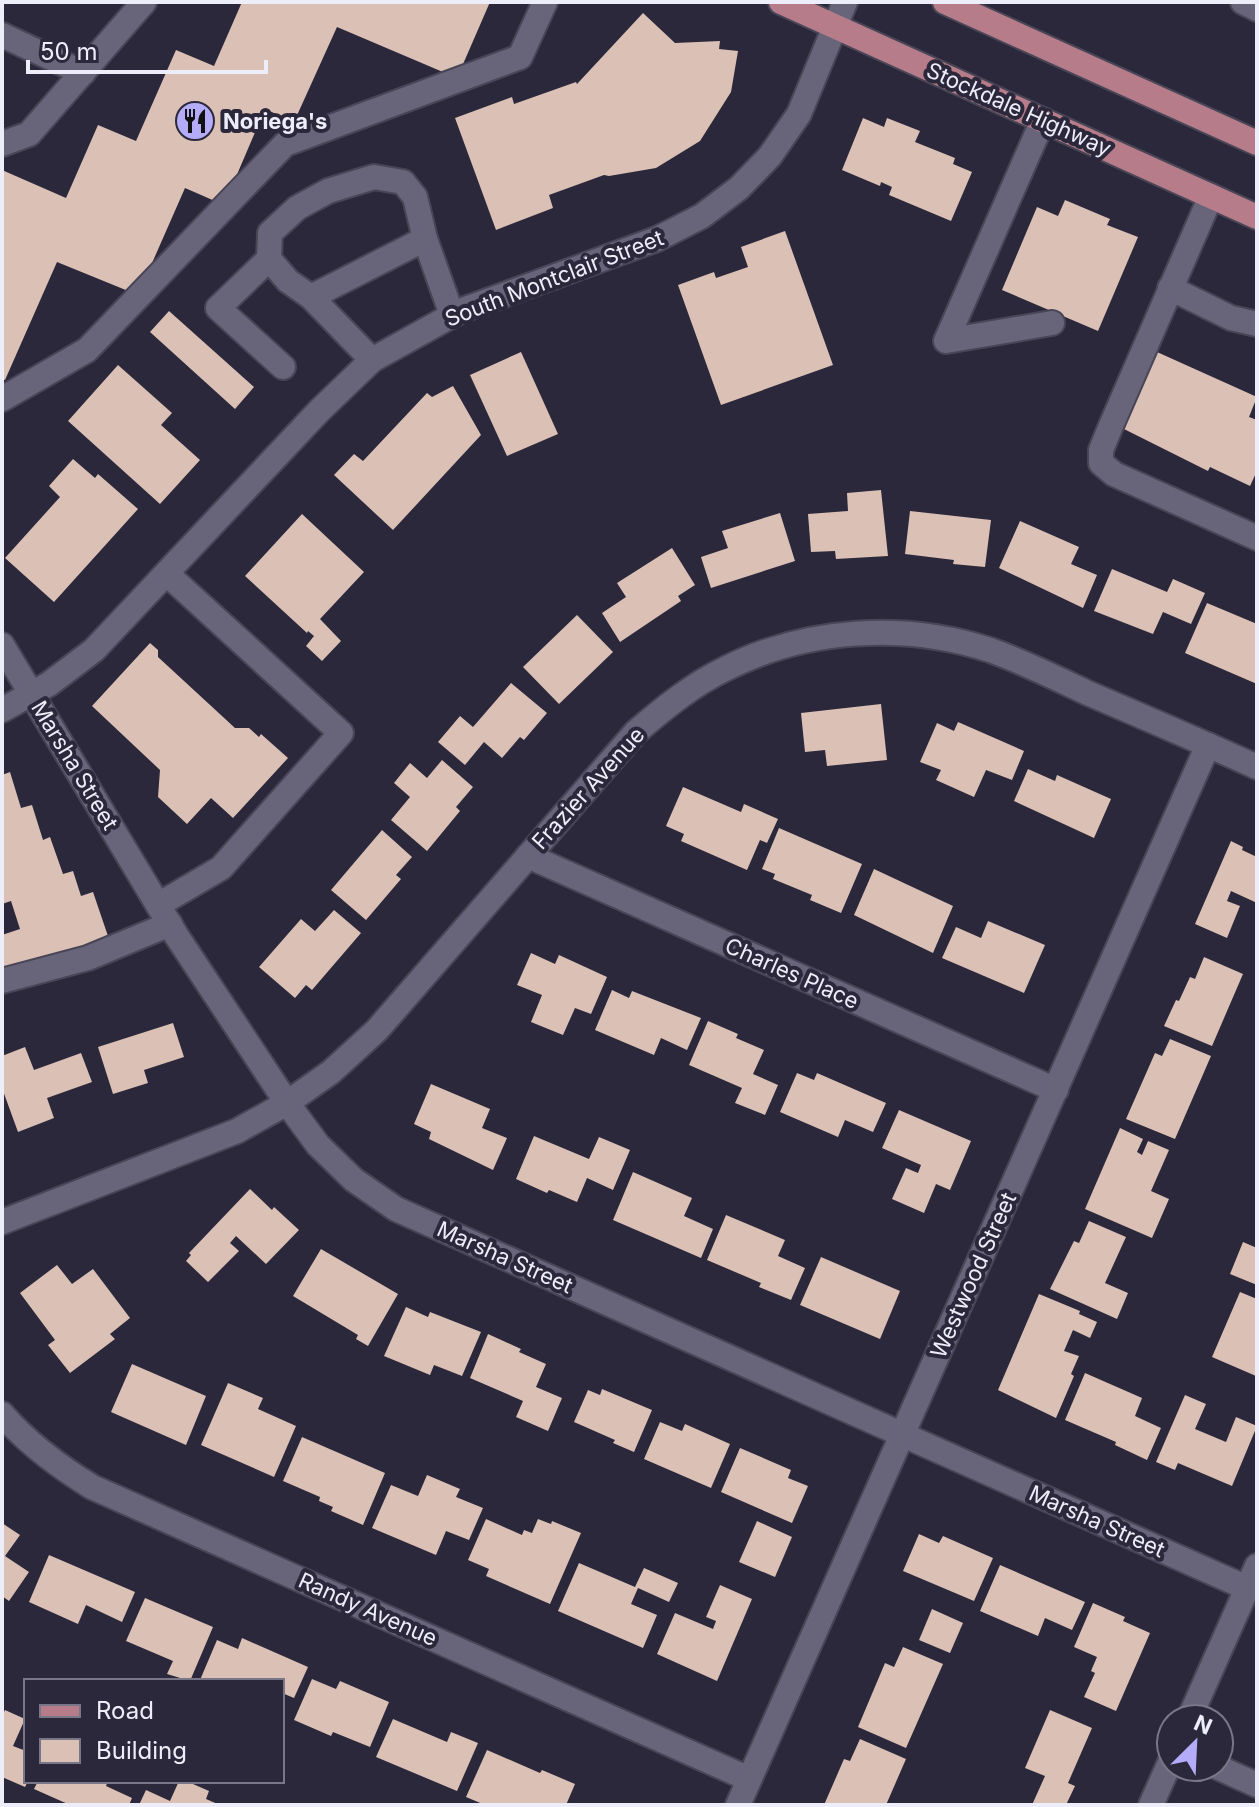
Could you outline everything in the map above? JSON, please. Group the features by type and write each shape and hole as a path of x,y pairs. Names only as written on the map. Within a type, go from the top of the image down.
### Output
{"main road":[{"name":"Stockdale Highway","path":"781,2 1257,217"},
{"path":"945,2 1257,143"}],"street":[{"path":"2,144 29,134 144,2"},
{"path":"2,399 87,350 285,144 520,57 545,2"},
{"name":"South Montclair Street","path":"2,710 33,694 94,650 319,411 372,360 452,315 657,239 714,207 739,188 770,156 799,114 845,2"},
{"path":"1243,2 1257,9"},
{"path":"2,35 83,73"},
{"path":"1043,120 946,341 1052,323"},
{"path":"372,360 311,297 288,281 269,259 270,233 297,208 328,191 374,177 403,182 415,197 425,239 452,315"},
{"path":"1211,196 1101,450 1101,463 1114,474 1257,538"},
{"path":"311,297 425,239"},
{"path":"269,259 218,308 283,367"},
{"path":"1170,288 1231,318 1257,324"},
{"path":"2,981 88,958 164,914 221,868 341,733 167,574"},
{"name":"Frazier Avenue","path":"2,1222 237,1131 287,1103 331,1072 377,1030 636,732 678,697 725,669 776,648 829,636 877,632 938,637 991,650 1257,767"},
{"name":"Marsha Street","path":"2,645 164,914 287,1103 318,1145 354,1180 396,1209 902,1435 1252,1577"},
{"name":"Westwood Street","path":"738,1805 1208,745"},
{"name":"Charles Place","path":"528,856 1056,1090"},
{"name":"Randy Avenue","path":"2,1414 54,1463 92,1487 749,1779"},
{"path":"1196,1703 1252,1577"},
{"path":"1235,1775 1257,1785"},
{"path":"1151,1805 1161,1783"}],"building":[{"path":"242,2 490,2 457,78 337,27 294,122 265,109 224,205 185,188 138,295 57,262 5,380 2,379 2,170 66,198 98,125 136,141 176,50 214,66"},
{"path":"643,13 675,43 720,41 719,49 738,51 731,92 700,141 656,168 604,175 549,195 553,208 496,230 455,118 512,97 514,104 577,84"},
{"path":"863,118 884,127 887,118 920,131 915,142 955,158 953,164 972,172 951,221 889,195 892,187 881,182 880,186 842,170"},
{"path":"1065,200 1110,219 1107,225 1138,237 1098,331 1002,290 1037,207 1058,216"},
{"path":"785,231 833,365 721,405 678,285 714,272 716,278 748,267 741,247"},
{"path":"169,311 254,387 235,409 150,332"},
{"path":"521,352 558,434 507,456 470,375"},
{"path":"1157,352 1257,397 1249,417 1257,420 1257,471 1250,486 1210,467 1208,471 1122,428"},
{"path":"118,365 172,413 161,425 200,460 160,504 68,421"},
{"path":"453,386 481,435 393,530 334,475 354,454 363,461 427,393 432,397"},
{"path":"73,459 95,478 98,474 138,509 54,602 5,558 60,497 49,486"},
{"path":"881,490 888,556 836,559 835,551 811,552 808,514 848,511 847,493"},
{"path":"910,511 991,520 985,567 905,554"},
{"path":"780,513 795,561 711,588 701,557 728,548 722,531"},
{"path":"302,514 364,572 320,619 341,641 322,661 306,646 314,636 245,576"},
{"path":"1020,521 1079,547 1071,564 1097,575 1083,608 999,568"},
{"path":"672,548 695,585 678,596 681,601 620,642 602,613 626,597 617,583"},
{"path":"1112,569 1167,592 1173,579 1205,593 1191,624 1163,612 1153,634 1094,611"},
{"path":"1207,603 1257,624 1257,684 1185,653"},
{"path":"577,615 613,652 559,704 523,667"},
{"path":"150,643 158,650 158,657 235,728 249,728 259,737 261,734 288,758 233,818 211,798 187,824 158,797 160,770 92,706"},
{"path":"511,683 547,713 524,740 520,737 502,758 484,742 465,765 438,742 460,716 473,727"},
{"path":"881,704 887,760 827,766 825,750 805,752 801,713"},
{"path":"958,722 1024,751 1012,780 986,770 974,797 936,780 941,770 920,762 937,723 954,731"},
{"path":"442,760 473,787 456,807 460,811 427,851 391,820 410,797 394,783 410,763 427,778"},
{"path":"1028,769 1055,781 1057,775 1111,799 1094,838 1014,801"},
{"path":"10,772 21,808 32,805 43,840 50,837 63,874 73,871 81,896 93,892 109,939 2,973 2,935 20,929 11,901 2,904 2,775"},
{"path":"683,787 741,812 744,804 778,819 767,843 760,840 747,870 681,841 684,834 666,826"},
{"path":"779,828 862,864 841,913 810,900 812,895 773,879 775,874 762,869"},
{"path":"382,830 412,857 396,875 401,879 366,920 331,890"},
{"path":"1231,841 1257,857 1257,903 1231,891 1227,901 1240,906 1227,938 1195,924"},
{"path":"874,869 953,906 933,953 854,915"},
{"path":"334,910 361,933 312,990 306,985 295,998 259,967 301,919 315,931"},
{"path":"988,921 1045,945 1024,993 942,958 956,927 981,938"},
{"path":"531,953 555,964 559,955 607,977 591,1014 575,1008 563,1035 531,1022 542,995 517,985"},
{"path":"1204,957 1243,974 1212,1046 1164,1026 1190,977 1195,979"},
{"path":"612,990 629,998 632,991 701,1018 687,1050 661,1038 654,1055 595,1030"},
{"path":"708,1021 764,1050 753,1074 778,1085 765,1115 735,1103 742,1088 689,1065"},
{"path":"173,1023 184,1057 144,1070 148,1083 113,1094 98,1047"},
{"path":"1170,1039 1211,1056 1175,1139 1126,1119 1155,1053 1162,1056"},
{"path":"25,1047 34,1070 81,1053 92,1082 47,1098 54,1118 18,1132 2,1088 2,1056"},
{"path":"797,1073 814,1080 817,1073 886,1103 873,1132 845,1120 838,1137 780,1112"},
{"path":"431,1084 490,1109 482,1128 507,1138 493,1170 429,1139 431,1132 414,1124"},
{"path":"899,1110 971,1141 950,1190 936,1184 924,1213 892,1199 906,1168 918,1173 921,1165 882,1148"},
{"path":"1120,1128 1143,1139 1137,1152 1142,1155 1148,1141 1169,1150 1151,1191 1169,1199 1152,1238 1085,1209"},
{"path":"534,1136 589,1159 599,1137 630,1150 613,1190 587,1178 577,1202 516,1179"},
{"path":"633,1172 692,1198 684,1216 713,1229 701,1258 613,1220"},
{"path":"250,1189 299,1230 266,1264 236,1236 230,1243 239,1251 208,1282 186,1261 191,1255 189,1253"},
{"path":"726,1215 785,1240 778,1256 805,1268 791,1300 759,1287 761,1283 707,1260"},
{"path":"1089,1221 1126,1237 1105,1283 1128,1293 1117,1319 1050,1289 1074,1241 1079,1243"},
{"path":"1243,1242 1257,1248 1257,1285 1230,1274"},
{"path":"321,1249 398,1294 368,1346 356,1339 358,1335 293,1296"},
{"path":"821,1257 900,1291 880,1339 800,1305"},
{"path":"57,1265 72,1284 93,1269 130,1318 110,1334 115,1339 70,1373 48,1345 55,1340 20,1293"},
{"path":"1240,1292 1257,1299 1256,1376 1212,1357"},
{"path":"1039,1294 1080,1311 1079,1314 1097,1322 1090,1338 1073,1330 1064,1351 1079,1356 1056,1418 998,1390"},
{"path":"406,1307 428,1317 430,1312 481,1332 462,1376 434,1365 430,1375 384,1356"},
{"path":"488,1334 546,1364 536,1387 562,1398 548,1431 516,1417 523,1401 470,1378"},
{"path":"132,1364 206,1396 186,1445 111,1412"},
{"path":"1085,1373 1142,1398 1135,1416 1161,1428 1147,1460 1115,1445 1116,1442 1065,1420"},
{"path":"228,1383 263,1398 258,1409 296,1426 274,1477 201,1445"},
{"path":"602,1389 652,1410 634,1452 574,1422 588,1390 600,1395"},
{"path":"1185,1395 1206,1404 1195,1429 1226,1442 1236,1417 1257,1426 1232,1486 1178,1463 1175,1470 1156,1462"},
{"path":"660,1422 682,1431 685,1424 730,1444 711,1488 644,1459"},
{"path":"302,1437 385,1473 363,1525 331,1511 333,1507 319,1501 320,1497 283,1481"},
{"path":"740,1448 791,1470 788,1478 808,1486 792,1523 721,1492"},
{"path":"427,1475 460,1489 456,1497 483,1508 469,1540 446,1531 436,1555 372,1528 391,1485 418,1496"},
{"path":"486,1519 522,1535 524,1530 532,1533 538,1519 551,1524 552,1521 581,1533 550,1604 486,1576 489,1569 468,1560"},
{"path":"757,1521 792,1537 775,1577 739,1562"},
{"path":"2,1523 20,1535 5,1556 29,1572 9,1601 2,1596"},
{"path":"919,1534 939,1543 943,1536 993,1558 974,1601 903,1571"},
{"path":"49,1555 135,1592 122,1622 86,1605 78,1624 29,1602"},
{"path":"579,1563 635,1587 644,1568 678,1583 669,1602 638,1588 631,1604 657,1615 643,1648 558,1611"},
{"path":"1000,1565 1085,1602 1072,1630 1045,1618 1038,1636 980,1611"},
{"path":"720,1585 752,1599 717,1681 657,1654 675,1613 713,1629 716,1621 706,1617"},
{"path":"145,1598 213,1627 191,1679 167,1674 173,1661 126,1641"},
{"path":"1093,1603 1125,1617 1123,1621 1150,1633 1116,1711 1084,1697 1095,1673 1091,1671 1097,1657 1074,1647"},
{"path":"932,1609 963,1623 950,1653 919,1640"},
{"path":"242,1638 308,1667 294,1698 284,1694 284,1679 200,1679 217,1640 238,1649"},
{"path":"903,1647 943,1664 906,1748 858,1727 885,1663 894,1667"},
{"path":"312,1679 336,1689 340,1681 389,1702 370,1747 333,1732 331,1736 294,1720"},
{"path":"5,1710 24,1719 13,1746 24,1750 25,1787 2,1777 2,1716"},
{"path":"1050,1710 1092,1728 1068,1783 1075,1786 1066,1805 1032,1805 1045,1776 1025,1768"},
{"path":"393,1719 447,1742 451,1732 478,1743 457,1791 376,1757"},
{"path":"860,1739 906,1759 886,1805 824,1805 844,1759 850,1761"},
{"path":"487,1750 575,1784 566,1805 485,1805 466,1797"},
{"path":"37,1783 107,1783 106,1786 132,1798 129,1805 70,1805 34,1789"},
{"path":"178,1783 191,1783 209,1791 206,1799 220,1805 139,1805 146,1790 170,1801"}],"place":[{"name":"Noriega's","path":"195,121"}]}
